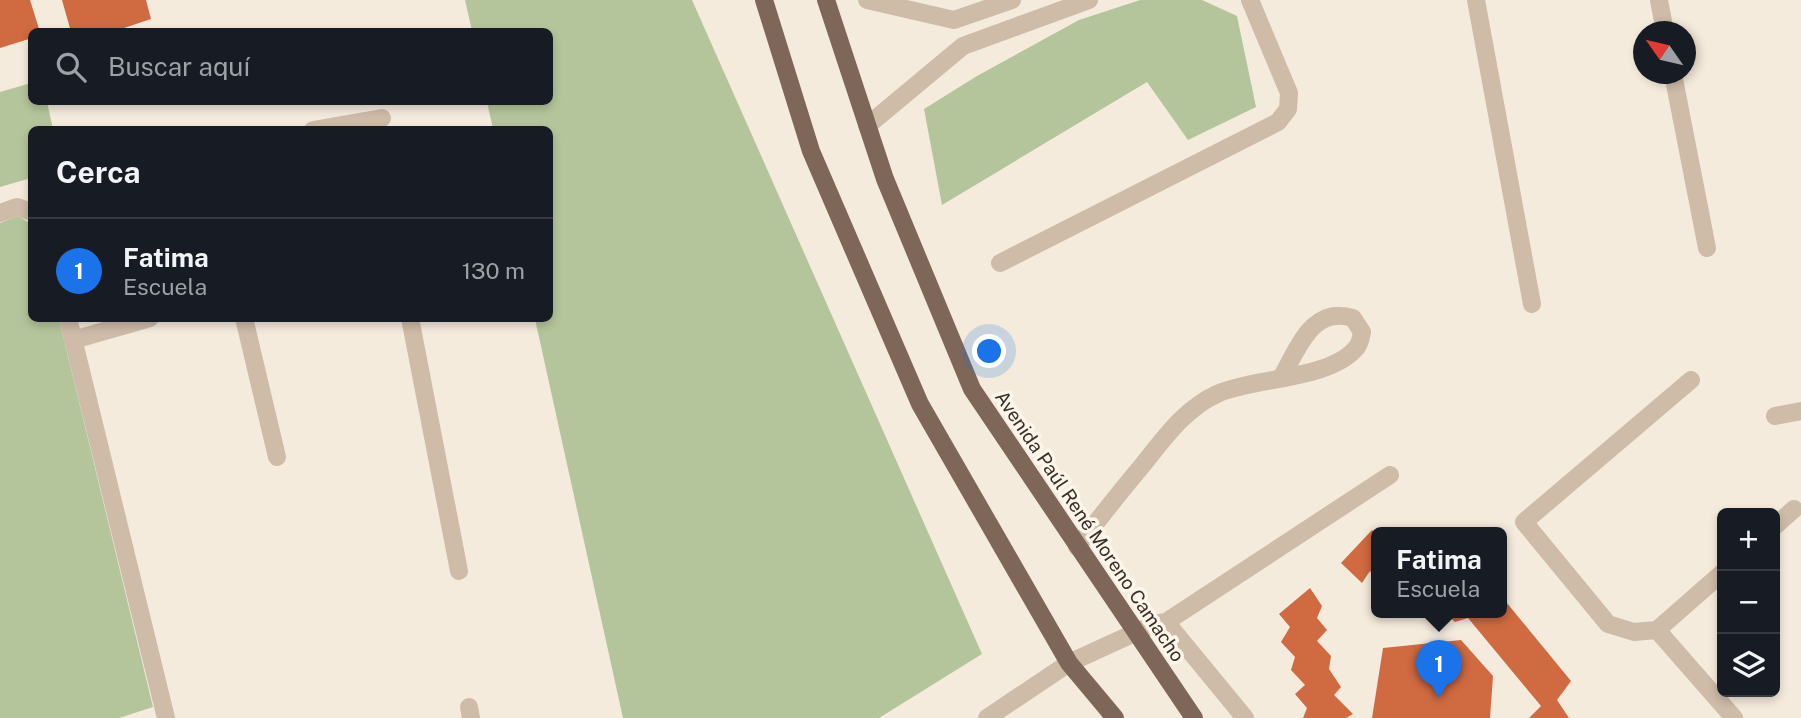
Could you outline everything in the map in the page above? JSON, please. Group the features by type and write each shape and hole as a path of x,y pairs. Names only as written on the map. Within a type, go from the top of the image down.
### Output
{"main road":[{"path":"764,0 811,151 920,404 1069,663 1115,718"},
{"name":"Avenida Paúl René Moreno Camacho","path":"826,0 885,179 972,388 1194,718"}],"street":[{"path":"867,0 954,20 1012,0"},
{"path":"867,126 963,46 1089,0"},
{"path":"1000,263 1278,122 1288,109 1289,93 1250,0"},
{"path":"1476,0 1532,304"},
{"path":"1659,0 1663,21"},
{"path":"1675,84 1707,248"},
{"path":"336,126 382,118"},
{"path":"0,213 17,207 28,211"},
{"path":"1077,547 1186,414 1225,391 1245,384 1281,378 1320,370 1346,357 1359,346 1362,332 1353,318 1341,314 1324,318 1309,329 1281,378"},
{"path":"69,322 166,718"},
{"path":"73,340 136,322"},
{"path":"245,322 277,457"},
{"path":"411,322 459,571"},
{"path":"1690,380 1524,522 1608,624 1634,632 1657,630 1717,577"},
{"path":"1774,416 1801,411"},
{"path":"987,718 1069,663 1154,624 1166,622 1390,475"},
{"path":"1780,522 1794,509"},
{"path":"1166,622 1245,718"},
{"path":"1657,630 1734,718"}],"green space":[{"path":"465,0 692,0 982,654 879,718 623,718 536,322 553,322 553,126 492,126 488,105 553,105 553,28 471,28"},
{"path":"1140,0 1202,0 1237,16 1256,107 1188,140 1147,82 942,205 924,109 977,76 1079,20"},
{"path":"28,84 28,105 48,105 52,126 28,126 28,179 0,187 0,92"},
{"path":"18,216 28,222 28,322 60,322 153,707 119,718 0,718 0,223"}],"building":[{"path":"0,0 30,0 39,28 28,28 28,39 0,48"},
{"path":"62,0 146,0 151,19 124,28 70,28"},
{"path":"1371,531 1371,572 1362,583 1341,563"},
{"path":"1310,588 1322,606 1317,618 1327,630 1317,641 1331,656 1329,669 1341,687 1334,695 1353,714 1346,718 1303,718 1307,708 1295,694 1305,685 1291,670 1295,657 1281,642 1290,627 1279,614"},
{"path":"1507,603 1571,681 1557,700 1569,718 1529,718 1541,706 1468,618 1507,618"},
{"path":"1451,618 1468,618 1455,622"},
{"path":"1461,640 1493,676 1490,718 1372,718 1383,648"}],"place":[{"name":"Fatima","path":"1439,698"}]}
